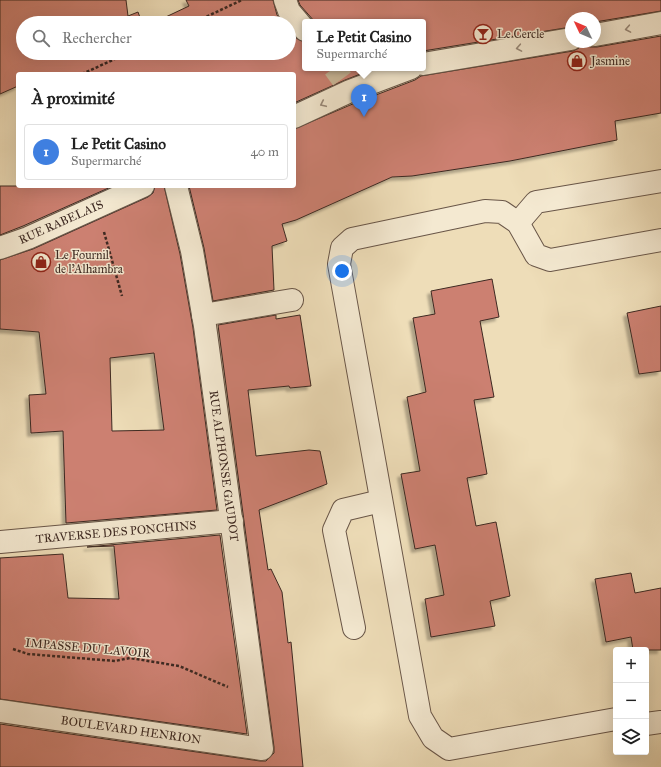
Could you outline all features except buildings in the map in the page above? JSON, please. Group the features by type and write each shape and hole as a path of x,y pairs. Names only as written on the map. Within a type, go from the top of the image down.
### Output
{"street":[{"path":"284,0 294,16"},
{"path":"601,34 661,24"},
{"path":"426,63 565,40"},
{"path":"296,116 346,85 400,71"},
{"path":"518,223 536,202 661,181"},
{"name":"RUE RABELAIS","path":"0,248 28,238 139,188"},
{"name":"RUE ALPHONSE GAUDOT","path":"176,188 192,251 203,315 262,749"},
{"path":"613,720 449,749 432,738 420,716 339,264 342,248 352,239 485,211 502,212 518,223 536,255 550,260 661,240"},
{"path":"203,315 292,300"},
{"path":"354,628 334,530 343,510 381,501"},
{"name":"TRAVERSE DES PONCHINS","path":"0,542 232,521"},
{"name":"BOULEVARD HENRION","path":"0,711 262,749"},
{"path":"649,724 661,722"}],"path":[{"path":"207,16 242,0"},
{"path":"86,72 113,60"},
{"path":"97,207 122,296"},
{"name":"IMPASSE DU LAVOIR","path":"13,649 28,654 115,661 130,658 179,666 225,687 254,689"}],"tunnel":[{"path":"336,71 342,79"}],"place":[{"name":"Le Cercle","path":"483,34"},
{"name":"Jasmine","path":"577,61"},
{"name":"Le Petit Casino","path":"364,117"},
{"name":"Le Fournil de l'Alhambra","path":"41,262"}]}
